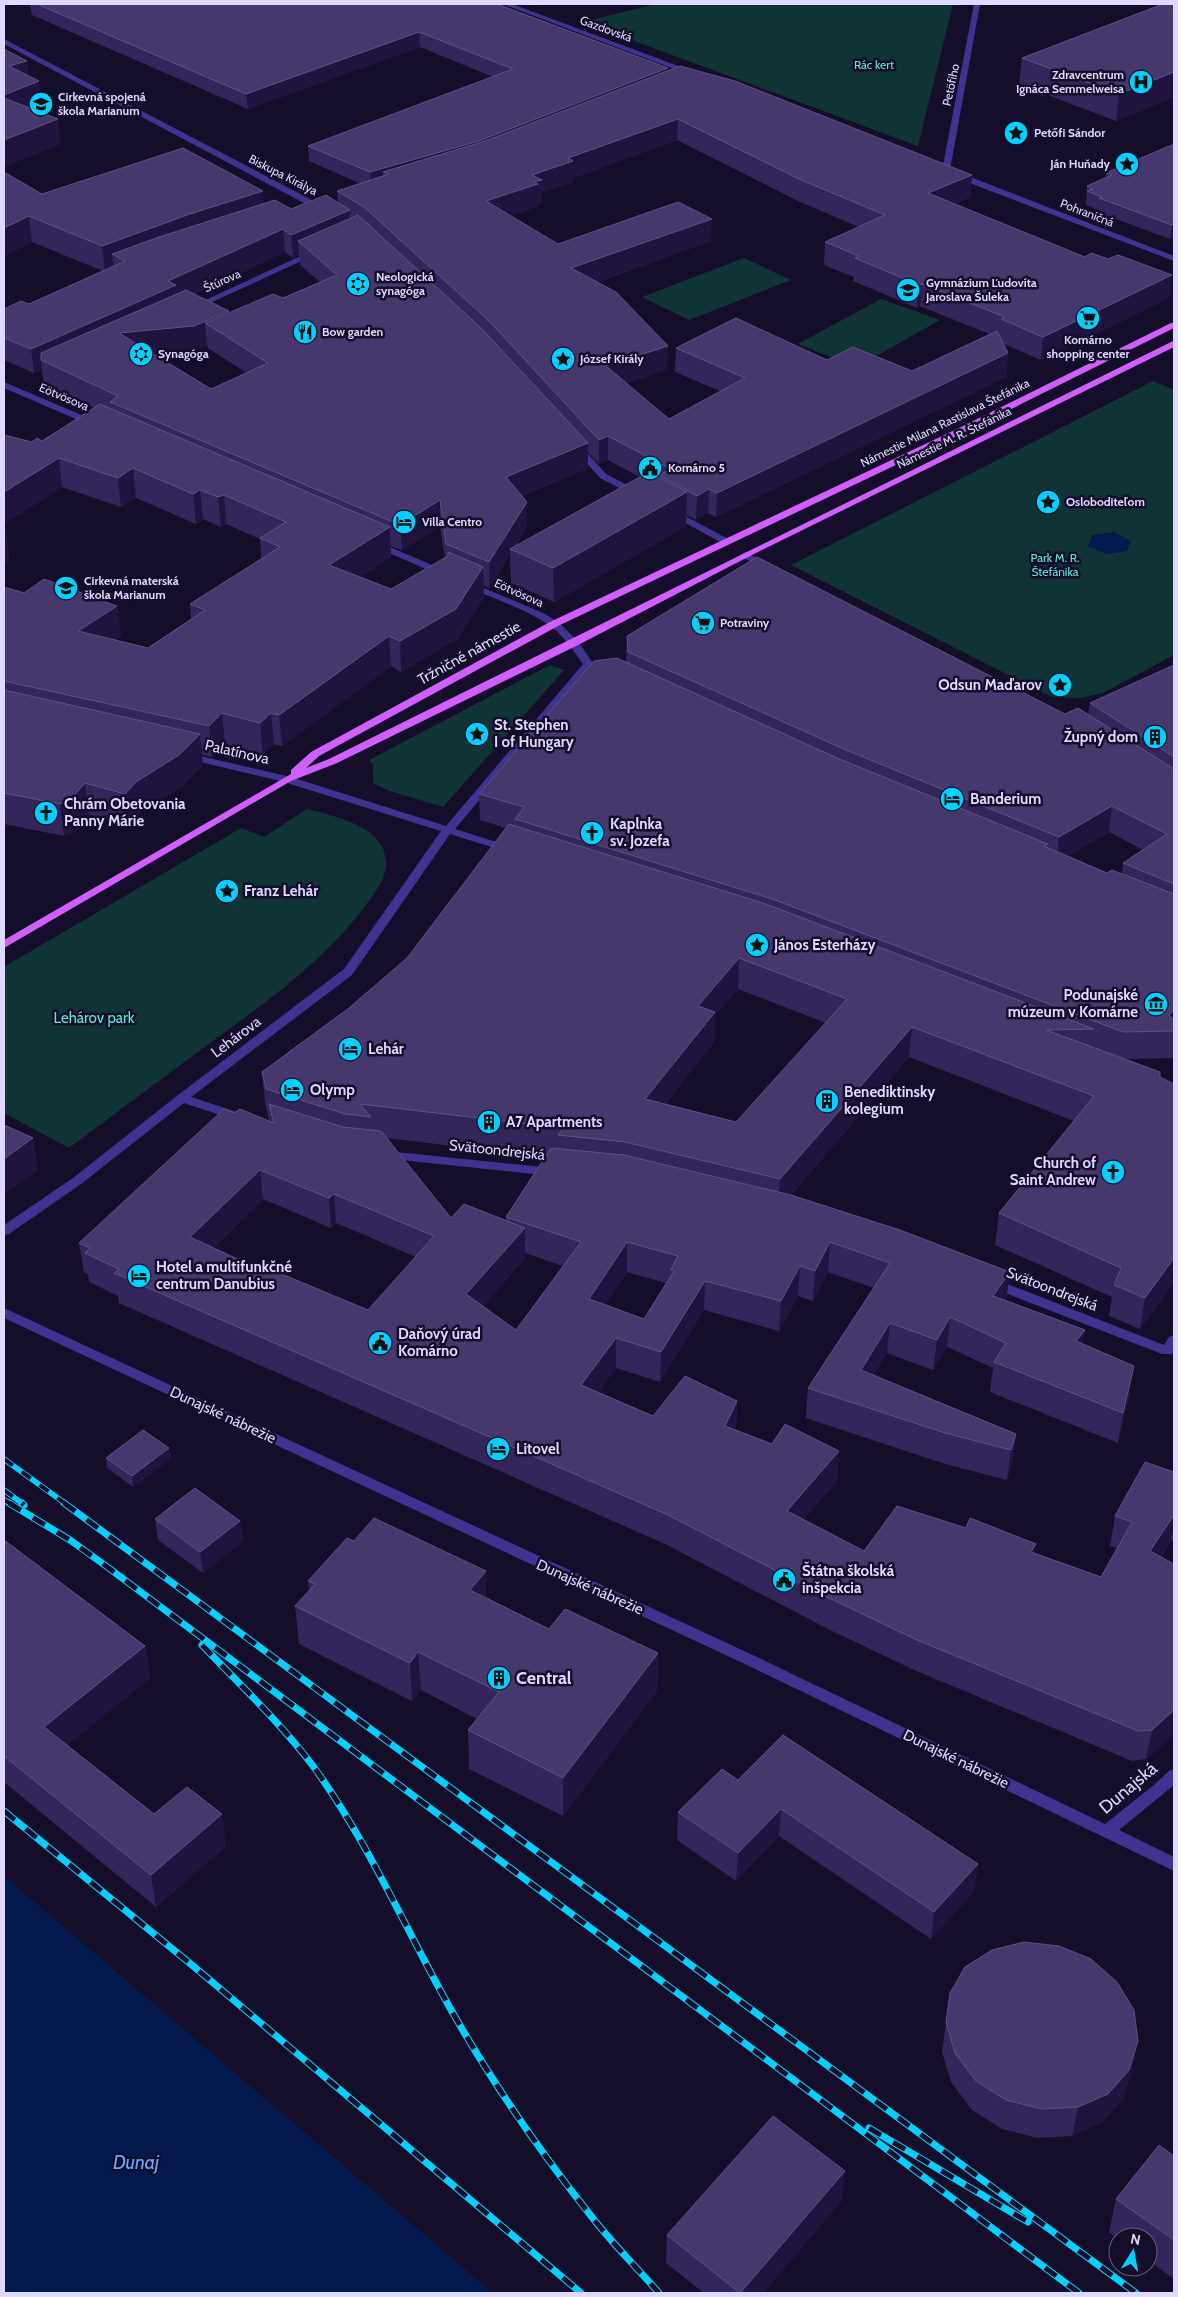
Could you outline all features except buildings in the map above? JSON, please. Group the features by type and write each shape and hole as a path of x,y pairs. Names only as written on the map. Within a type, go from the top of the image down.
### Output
{"main road":[{"name":"Námestie Milana Rastislava Štefánika","path":"727,542 1174,325"},
{"name":"Námestie M. R. Štefánika","path":"745,555 1174,344"},
{"path":"4,945 287,778 333,761 574,643 745,555 727,542"},
{"name":"Tržničné námestie","path":"287,778 315,754 554,624 727,542"}],"street":[{"name":"Gazdovská","path":"506,4 699,75 686,80"},
{"name":"Petöfiho","path":"942,169 977,4"},
{"name":"Biskupa Királya","path":"4,41 324,206 332,215"},
{"name":"Pohraničná","path":"942,169 1174,259"},
{"path":"305,212 324,206"},
{"name":"Štúrova","path":"182,312 321,251"},
{"name":"Eötvösova","path":"4,384 105,428"},
{"path":"572,442 603,476 644,498"},
{"path":"661,507 727,542"},
{"name":"Eötvösova","path":"365,540 539,615 554,624 574,643"},
{"path":"745,555 778,572"},
{"path":"574,643 588,664 618,679"},
{"path":"448,830 588,664"},
{"name":"Palatínova","path":"176,754 287,778"},
{"path":"287,778 518,852"},
{"name":"Lehárova","path":"4,1231 77,1181 182,1098 348,972 448,830"},
{"path":"182,1098 253,1121"},
{"name":"Svätoondrejská","path":"372,1153 565,1173"},
{"name":"Svätoondrejská","path":"979,1278 1167,1351 1174,1340"},
{"name":"Dunajské nábrežie","path":"4,1313 492,1542 752,1661 1174,1864"},
{"name":"Dunajská","path":"1106,1831 1161,1789 1174,1775"}],"green space":[{"name":"Rác kert","path":"656,4 953,4 918,146 583,22"},
{"path":"744,258 791,280 689,320 642,297"},
{"path":"881,299 940,320 857,367 798,344"},
{"name":"Park M. R. Štefánika","path":"1153,381 1174,390 1174,655 1103,693 1080,698 1052,697 791,565"},
{"path":"550,665 564,670 443,807 387,790 373,783 373,764 369,760"},
{"name":"Lehárov park","path":"307,809 332,815 358,826 370,833 379,842 385,853 385,872 378,888 347,929 327,950 261,1006 69,1148 4,1113 4,967 241,828 264,837"}],"water":[{"path":"1114,532 1131,541 1127,551 1106,554 1088,546 1092,535"},
{"name":"Dunaj","path":"4,1876 493,2293 4,2293"}],"railway":[{"path":"4,1459 66,1504"},
{"path":"4,1490 23,1504"},
{"path":"4,1500 11,1504"},
{"path":"9,1503 70,1540 106,1566 1079,2293"},
{"path":"64,1503 1136,2293"},
{"path":"202,1645 273,1719 313,1766 367,1851 445,1999 497,2085 535,2141 595,2221 659,2293"},
{"path":"4,1811 192,1965 581,2293"},
{"path":"869,2128 1028,2222"}],"place":[{"name":"Zdravcentrum Ignáca Semmelweisa","path":"1141,82"},
{"name":"Cirkevná spojená škola Marianum","path":"41,104"},
{"name":"Petőfi Sándor","path":"1016,133"},
{"name":"Ján Huňady","path":"1127,164"},
{"name":"Neologická synagóga","path":"358,284"},
{"name":"Gymnázium Ľudovíta Jaroslava Šuleka","path":"908,290"},
{"name":"Komárno shopping center","path":"1088,318"},
{"name":"Bow garden","path":"305,332"},
{"name":"Synagóga","path":"141,354"},
{"name":"József Király","path":"563,359"},
{"name":"Komárno 5","path":"650,468"},
{"name":"Osloboditeľom","path":"1048,502"},
{"name":"Villa Centro","path":"404,522"},
{"name":"Cirkevná materská škola Marianum","path":"66,588"},
{"name":"Potraviny","path":"703,623"},
{"name":"Odsun Maďarov","path":"1060,685"},
{"name":"St. Stephen I of Hungary","path":"477,734"},
{"name":"Župný dom","path":"1155,737"},
{"name":"Banderium","path":"952,799"},
{"name":"Chrám Obetovania Panny Márie","path":"46,813"},
{"name":"Kaplnka sv. Jozefa","path":"592,833"},
{"name":"Franz Lehár","path":"227,891"},
{"name":"János Esterházy","path":"757,945"},
{"name":"Podunajské múzeum v Komárne","path":"1156,1004"},
{"name":"Lehár","path":"350,1049"},
{"name":"Olymp","path":"292,1090"},
{"name":"Benediktinsky kolegium","path":"827,1101"},
{"name":"A7 Apartments","path":"489,1122"},
{"name":"Church of Saint Andrew","path":"1113,1172"},
{"name":"Hotel a multifunkčné centrum Danubius","path":"139,1276"},
{"name":"Daňový úrad Komárno","path":"380,1343"},
{"name":"Litovel","path":"498,1449"},
{"name":"Štátna školská inšpekcia","path":"784,1580"},
{"name":"Central","path":"499,1678"}]}
